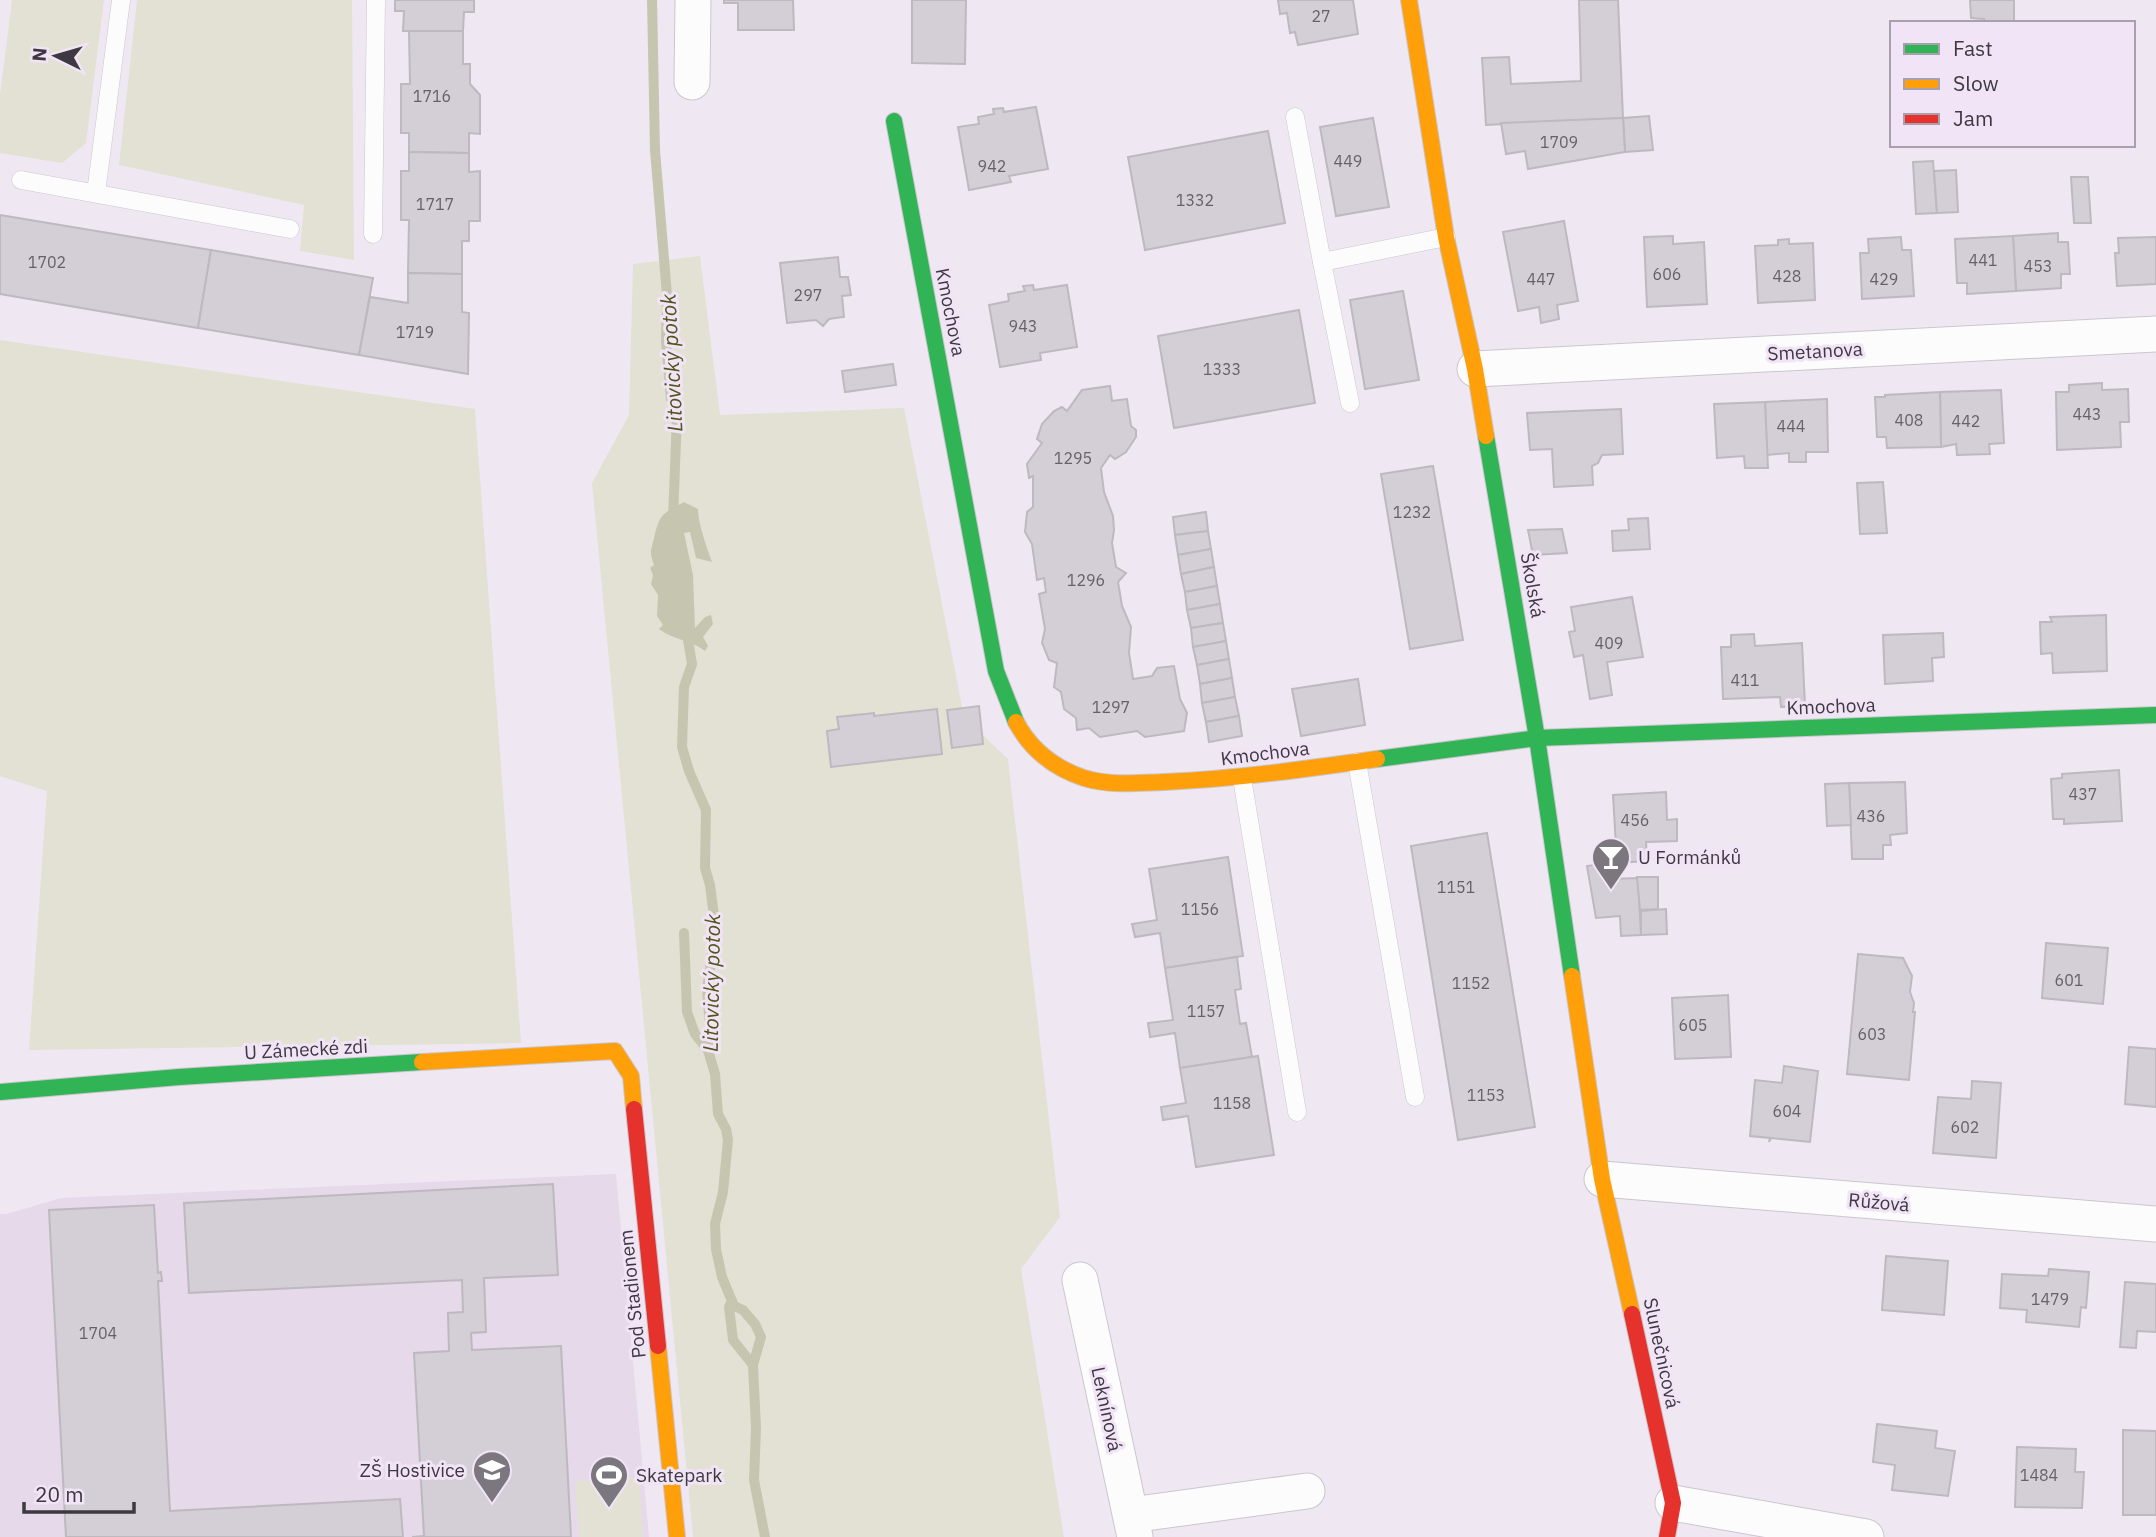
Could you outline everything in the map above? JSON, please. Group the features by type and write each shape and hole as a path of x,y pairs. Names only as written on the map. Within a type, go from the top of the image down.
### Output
{"street":[{"path":"692,82 693,0"},
{"name":"Školská","path":"1409,0 1446,237 1475,369 1537,738 1602,1179"},
{"name":"Kmochova","path":"894,121 996,671 1008,709 1021,734 1035,751 1063,769 1093,781 1110,784 1220,780 1537,738 2156,715"},
{"name":"Smetanova","path":"1475,369 2156,334"},
{"name":"U Zámecké zdi","path":"0,1092 179,1077 615,1051"},
{"name":"Pod Stadionem","path":"615,1051 631,1076 677,1537"},
{"name":"Růžová","path":"1602,1179 2156,1224"},
{"name":"Slunečnicová","path":"1602,1179 1672,1503 1667,1537"},
{"name":"Leknínová","path":"1080,1280 1133,1526"},
{"path":"1133,1526 1307,1491"},
{"path":"1672,1503 1866,1537"}],"lane":[{"path":"96,193 121,0"},
{"path":"373,234 376,0"},
{"path":"1295,117 1350,403"},
{"path":"21,180 290,229"},
{"path":"1322,262 1446,237"},
{"path":"1357,762 1415,1097"},
{"path":"1242,778 1297,1112"}],"shaded area":[{"path":"12,0 104,0 86,143 62,163 0,153 0,95"},
{"path":"137,0 352,0 354,260 300,251 304,205 119,165"},
{"path":"700,256 720,415 904,408 964,717 1008,759 1060,1217 1021,1269 1064,1537 693,1537 592,483 629,415 633,264"},
{"path":"0,340 475,409 521,1043 29,1050 47,791 0,776"},
{"path":"684,502 698,509 712,562 696,558 690,532 684,533 693,575 695,628 705,617 711,615 713,624 703,637 708,646 705,651 659,629 663,625 657,616 658,595 651,584 653,575 650,568 654,565 651,551 660,519 666,512"},
{"path":"616,1174 649,1537 0,1537 0,1214 61,1198"},
{"name":"Skatepark","path":"639,1476 643,1537 579,1537 575,1481"}],"building":[{"path":"395,0 474,0 474,12 464,12 463,31 403,31 404,11 395,11"},
{"path":"724,0 793,0 794,30 738,30 738,3 724,3"},
{"path":"912,0 966,0 965,64 912,63"},
{"path":"1278,0 1353,0 1358,34 1298,45 1295,32 1290,33 1287,13 1280,14"},
{"path":"1579,0 1618,0 1623,118 1486,125 1482,58 1509,57 1511,84 1581,81"},
{"path":"1970,0 2014,0 2014,21 1971,18"},
{"path":"409,31 463,31 463,64 470,64 470,84 480,95 480,134 469,133 469,153 409,152 409,133 401,133 401,84 410,84"},
{"path":"1036,107 1048,169 1009,176 1011,182 969,190 958,127 979,124 978,117 994,114 993,109 1003,108 1004,112"},
{"path":"1649,116 1653,150 1625,152 1623,118"},
{"path":"1373,118 1389,207 1336,216 1320,127"},
{"path":"1623,118 1625,152 1528,169 1525,151 1506,154 1501,123"},
{"path":"1268,131 1285,223 1145,250 1128,157"},
{"path":"409,152 469,153 469,172 480,171 480,221 469,221 469,241 462,241 462,274 408,273 409,220 401,220 401,171 409,171"},
{"path":"1933,161 1937,213 1916,214 1913,162"},
{"path":"1956,170 1958,212 1937,213 1934,171"},
{"path":"2071,177 2088,177 2091,223 2074,223"},
{"path":"0,215 211,250 198,328 0,294"},
{"path":"1564,221 1578,301 1557,305 1559,319 1541,323 1539,307 1518,311 1503,232"},
{"path":"2058,233 2058,242 2068,242 2070,274 2061,274 2061,288 2016,291 2013,236"},
{"path":"1673,236 1673,244 1704,242 1707,304 1647,307 1644,237"},
{"path":"2013,236 2016,291 1967,294 1967,283 1957,283 1955,239"},
{"path":"1901,237 1902,250 1911,250 1914,296 1862,299 1860,253 1869,253 1868,239"},
{"path":"2156,237 2156,284 2117,286 2115,253 2119,253 2118,238"},
{"path":"1789,239 1789,244 1813,243 1815,300 1758,303 1755,246 1778,245 1778,240"},
{"path":"211,250 373,278 359,355 198,328"},
{"path":"838,257 840,277 848,277 851,295 842,296 844,317 829,319 823,326 816,320 787,323 780,263"},
{"path":"408,273 462,274 462,312 469,313 468,374 359,355 370,297 408,303"},
{"path":"1033,285 1034,290 1067,285 1077,347 1040,353 1041,360 1000,367 989,305 1009,301 1008,294 1025,291 1023,286"},
{"path":"1403,291 1419,380 1365,389 1350,300"},
{"path":"1299,310 1315,403 1174,428 1158,336"},
{"path":"893,364 896,385 845,392 842,371"},
{"path":"2102,383 2102,390 2128,389 2129,422 2120,422 2121,447 2057,450 2056,392 2069,392 2069,385"},
{"path":"1110,386 1112,401 1127,399 1131,426 1136,430 1136,437 1126,452 1115,459 1110,455 1101,468 1104,492 1113,516 1112,543 1116,567 1126,573 1118,582 1122,606 1131,627 1129,653 1133,679 1152,676 1157,668 1174,666 1180,699 1187,713 1184,731 1145,737 1137,731 1100,737 1089,728 1077,730 1076,718 1064,709 1061,692 1054,687 1057,663 1049,660 1042,643 1045,629 1039,594 1046,592 1044,578 1037,580 1032,544 1025,532 1027,512 1033,507 1033,476 1029,478 1027,464 1042,443 1037,439 1042,424 1054,411 1062,407 1067,411 1082,390"},
{"path":"2001,390 2004,443 1989,444 1990,454 1957,455 1956,444 1941,447 1940,392"},
{"path":"1940,392 1941,447 1887,448 1886,437 1877,437 1875,397"},
{"path":"1827,399 1828,452 1806,452 1806,462 1789,462 1789,453 1767,455 1765,402"},
{"path":"1765,402 1768,468 1745,468 1744,456 1717,458 1714,404"},
{"path":"1621,409 1623,454 1602,455 1598,463 1592,466 1593,485 1554,487 1552,449 1530,450 1527,413"},
{"path":"1433,466 1463,640 1410,649 1381,474"},
{"path":"1883,482 1887,533 1860,534 1857,483"},
{"path":"1206,512 1208,531 1175,535 1173,517"},
{"path":"1648,518 1650,549 1613,551 1612,531 1629,530 1628,519"},
{"path":"1562,529 1567,553 1533,555 1528,530"},
{"path":"1208,531 1211,549 1178,555 1175,535"},
{"path":"1211,549 1214,567 1181,574 1178,555"},
{"path":"1214,567 1217,586 1185,592 1181,574"},
{"path":"1217,586 1220,604 1187,610 1185,592"},
{"path":"1632,597 1643,657 1607,662 1612,695 1590,699 1583,655 1574,657 1569,632 1575,631 1571,607"},
{"path":"1220,604 1223,623 1191,628 1187,610"},
{"path":"2106,615 2107,671 2053,673 2052,653 2041,654 2040,622 2052,622 2050,617"},
{"path":"1223,623 1226,641 1193,647 1191,628"},
{"path":"1943,633 1944,657 1932,658 1933,681 1885,684 1883,635"},
{"path":"1754,634 1755,646 1802,643 1805,706 1781,707 1780,697 1723,699 1721,647 1731,647 1731,635"},
{"path":"1226,641 1229,659 1197,665 1193,647"},
{"path":"1229,659 1232,678 1200,684 1197,665"},
{"path":"1232,678 1235,697 1202,703 1200,684"},
{"path":"1358,679 1365,725 1301,736 1292,689"},
{"path":"1235,697 1239,716 1206,722 1202,703"},
{"path":"979,706 983,744 952,748 947,710"},
{"path":"937,709 942,754 831,767 827,731 839,729 837,717"},
{"path":"1239,716 1242,736 1209,742 1206,722"},
{"path":"2119,770 2122,821 2064,824 2064,819 2053,819 2051,779 2062,778 2062,774"},
{"path":"1905,782 1907,833 1890,835 1891,845 1883,845 1883,859 1852,859 1849,783"},
{"path":"1849,783 1851,825 1827,826 1825,784"},
{"path":"1666,792 1667,820 1677,819 1677,841 1646,842 1647,861 1617,863 1613,795"},
{"path":"1487,833 1535,1127 1458,1140 1411,846"},
{"path":"1228,857 1243,956 1165,968 1160,933 1135,937 1132,924 1157,920 1149,869"},
{"path":"1610,863 1611,879 1638,878 1641,935 1621,936 1620,916 1596,918 1587,866"},
{"path":"1637,877 1658,877 1658,909 1640,910"},
{"path":"1666,909 1667,934 1641,935 1641,911"},
{"path":"2046,943 2108,948 2103,1004 2042,998"},
{"path":"1858,954 1903,958 1912,976 1910,992 1915,1012 1909,1080 1847,1074"},
{"path":"1237,957 1241,989 1235,990 1240,1024 1246,1023 1252,1057 1180,1068 1175,1033 1150,1037 1148,1023 1173,1020 1165,968"},
{"path":"1728,995 1731,1057 1675,1059 1672,998"},
{"path":"2129,1047 2156,1049 2156,1107 2125,1104"},
{"path":"1258,1056 1274,1155 1196,1167 1188,1116 1163,1120 1161,1107 1186,1103 1180,1068"},
{"path":"1784,1066 1818,1071 1810,1142 1771,1138 1769,1142 1770,1138 1750,1136 1755,1080 1782,1083"},
{"path":"1972,1081 2001,1083 1996,1158 1933,1153 1938,1097 1971,1099"},
{"path":"553,1184 558,1275 484,1278 486,1332 471,1333 472,1350 561,1346 571,1537 412,1537 424,1536 414,1353 449,1351 448,1313 463,1312 462,1280 189,1293 184,1203"},
{"path":"154,1205 158,1273 161,1272 162,1281 158,1281 170,1511 400,1499 403,1537 66,1537 49,1210"},
{"path":"1886,1256 1948,1261 1944,1315 1882,1310"},
{"path":"2049,1269 2089,1272 2086,1308 2081,1307 2079,1327 2026,1322 2027,1310 2000,1308 2002,1274 2048,1276"},
{"path":"2125,1282 2156,1284 2156,1332 2137,1331 2136,1348 2120,1347"},
{"path":"1877,1424 1937,1431 1935,1448 1955,1451 1948,1496 1892,1490 1895,1465 1873,1462"},
{"path":"2123,1430 2156,1431 2156,1515 2123,1515"},
{"path":"2017,1447 2076,1449 2075,1472 2084,1472 2082,1508 2015,1507"}],"waterway":[{"name":"Litovický potok","path":"652,0 655,150 667,295 666,342 671,399 677,414 673,520"},
{"name":"Litovický potok","path":"686,628 692,664 684,687 682,747 706,810 705,868 714,916 707,989 710,1027 708,1050 715,1074 718,1114 728,1140 723,1192 715,1224 716,1249 722,1277 734,1306 743,1310 755,1324 761,1337 753,1365 756,1428 754,1480 765,1537"},
{"path":"684,933 687,1012 695,1034 708,1050"},
{"path":"732,1301 729,1307 733,1340 753,1365"}],"traffic: fast":[{"path":"894,121 996,671 1016,722"},
{"path":"1486,436 1537,738 1572,976"},
{"path":"1377,759 1537,738 2156,715"},
{"path":"0,1092 179,1077 422,1062"}],"traffic: slow":[{"path":"1409,0 1446,237 1475,369 1486,436"},
{"path":"1016,722 1044,757 1084,778 1104,782 1217,779 1377,759"},
{"path":"1572,976 1602,1179 1632,1314"},
{"path":"422,1062 615,1051 631,1076 634,1109"},
{"path":"658,1346 677,1537"}],"traffic: jam":[{"path":"634,1109 658,1346"},
{"path":"1632,1314 1673,1503 1667,1537"}],"place":[{"name":"U Formánků","path":"1611,891"},
{"name":"ZŠ Hostivice","path":"492,1504"},
{"name":"Skatepark","path":"609,1509"}]}
